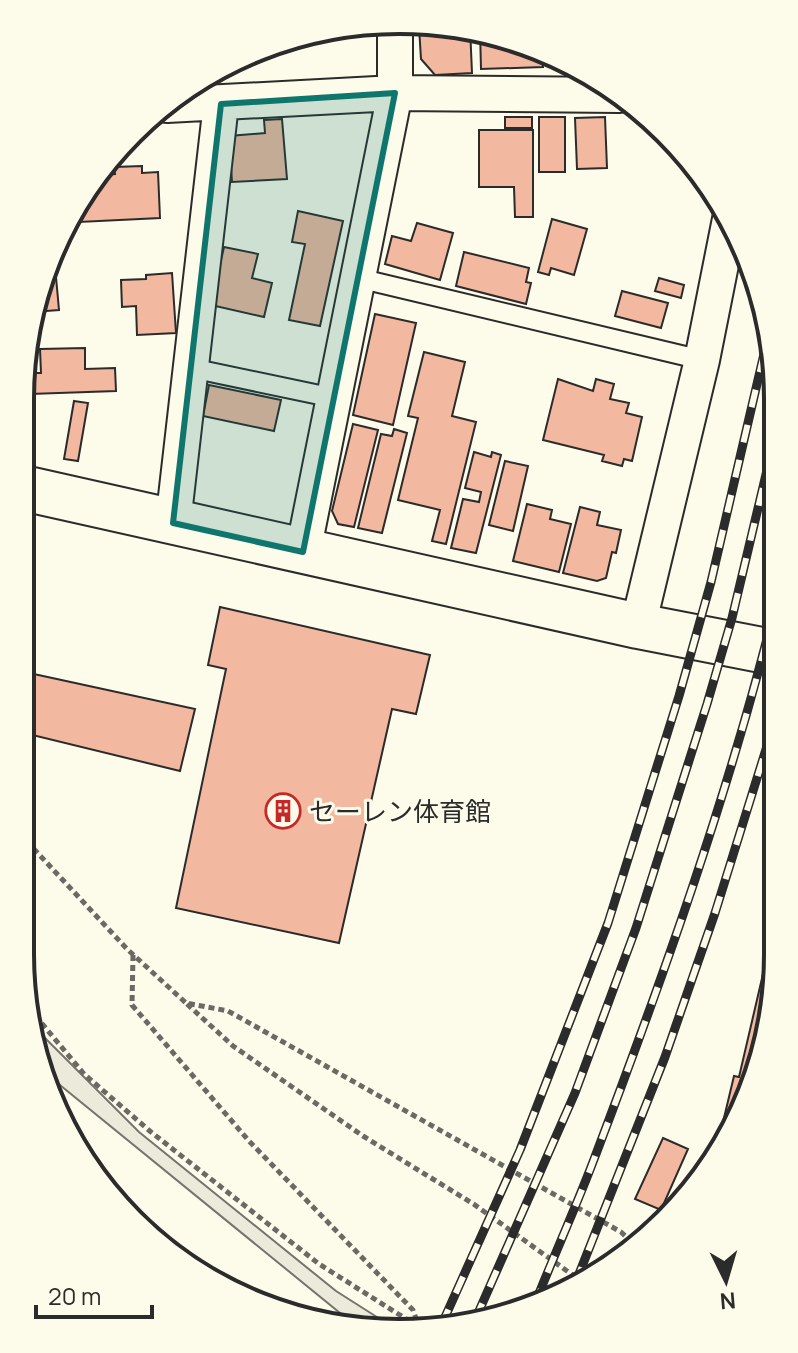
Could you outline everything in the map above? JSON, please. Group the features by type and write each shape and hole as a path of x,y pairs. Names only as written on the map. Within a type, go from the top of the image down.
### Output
{"street":[{"path":"303,552 395,93 395,34"},
{"path":"183,105 395,93 600,95"},
{"path":"173,523 221,104"},
{"path":"638,626 702,360 726,238"},
{"path":"34,490 638,626 764,650"}],"lane":[{"path":"358,278 702,360"},
{"path":"191,368 334,398"}],"path":[{"path":"34,849 133,954 233,1046 363,1136 475,1205 572,1275"},
{"path":"133,954 132,1005 249,1141 413,1310 416,1318"},
{"path":"186,1003 228,1011 628,1238"},
{"path":"40,1022 84,1074 151,1132 319,1264 405,1319"}],"highlighted area":[{"path":"395,93 358,278 303,552 173,523 221,104"}],"shaded area":[{"path":"44,1036 139,1132 336,1291 379,1318 342,1314 58,1083"}],"building":[{"path":"419,35 471,41 472,73 435,75 421,59"},
{"path":"480,43 516,53 543,64 543,67 481,69"},
{"path":"505,117 532,117 532,128 505,128"},
{"path":"539,117 565,117 565,172 539,172"},
{"path":"605,117 607,168 577,169 575,118"},
{"path":"282,119 287,179 232,182 229,136 265,133 264,120"},
{"path":"479,130 533,130 533,217 515,217 514,187 479,187"},
{"path":"142,166 142,173 158,172 160,218 80,222 109,177 115,174 118,167"},
{"path":"298,211 343,221 320,326 289,320 305,244 292,242"},
{"path":"552,219 587,229 574,275 551,268 549,275 538,272"},
{"path":"417,223 453,233 440,280 385,264 392,236 411,241"},
{"path":"224,247 258,254 252,278 272,283 264,317 211,305"},
{"path":"464,252 529,268 526,282 531,283 526,304 456,286"},
{"path":"172,273 176,333 137,335 136,306 122,307 121,280 146,279 146,275"},
{"path":"55,277 59,310 45,311 46,305"},
{"path":"659,278 684,285 681,298 655,291"},
{"path":"622,291 668,303 661,328 615,316"},
{"path":"375,314 416,323 393,425 353,415"},
{"path":"85,348 85,369 115,368 116,391 34,394 35,373 41,373 40,349"},
{"path":"424,352 465,362 452,416 476,422 446,544 432,541 440,510 398,500 418,418 408,416"},
{"path":"558,379 593,391 596,379 614,384 610,399 629,403 626,413 642,417 632,461 624,459 622,466 602,461 604,455 543,440"},
{"path":"209,385 281,400 274,431 203,416"},
{"path":"74,401 88,403 78,461 64,459"},
{"path":"353,424 378,430 354,527 338,524 332,511"},
{"path":"394,429 407,433 382,533 358,528 381,434 392,436"},
{"path":"474,452 491,457 492,452 501,455 476,553 451,548 463,499 479,502 481,492 465,488"},
{"path":"505,461 528,466 513,531 489,525"},
{"path":"527,504 552,510 550,519 571,524 559,572 513,561"},
{"path":"580,507 600,512 597,525 621,530 606,578 597,581 563,573"},
{"name":"セーレン体育館","path":"220,607 430,655 416,714 392,709 339,943 176,908 226,669 208,665"},
{"path":"34,674 195,709 180,771 34,735"},
{"path":"763,973 752,1048 724,1120 734,1076 739,1077"},
{"path":"663,1138 688,1149 659,1209 635,1199"}],"railway":[{"path":"445,1316 520,1150 608,923 711,582 762,363"},
{"path":"479,1310 575,1093 636,928 732,618 764,483"},
{"path":"540,1290 589,1173 671,948 718,810 764,650"},
{"path":"580,1271 665,1057 715,913 764,756"}],"place":[{"name":"セーレン体育館","path":"283,811"}]}
